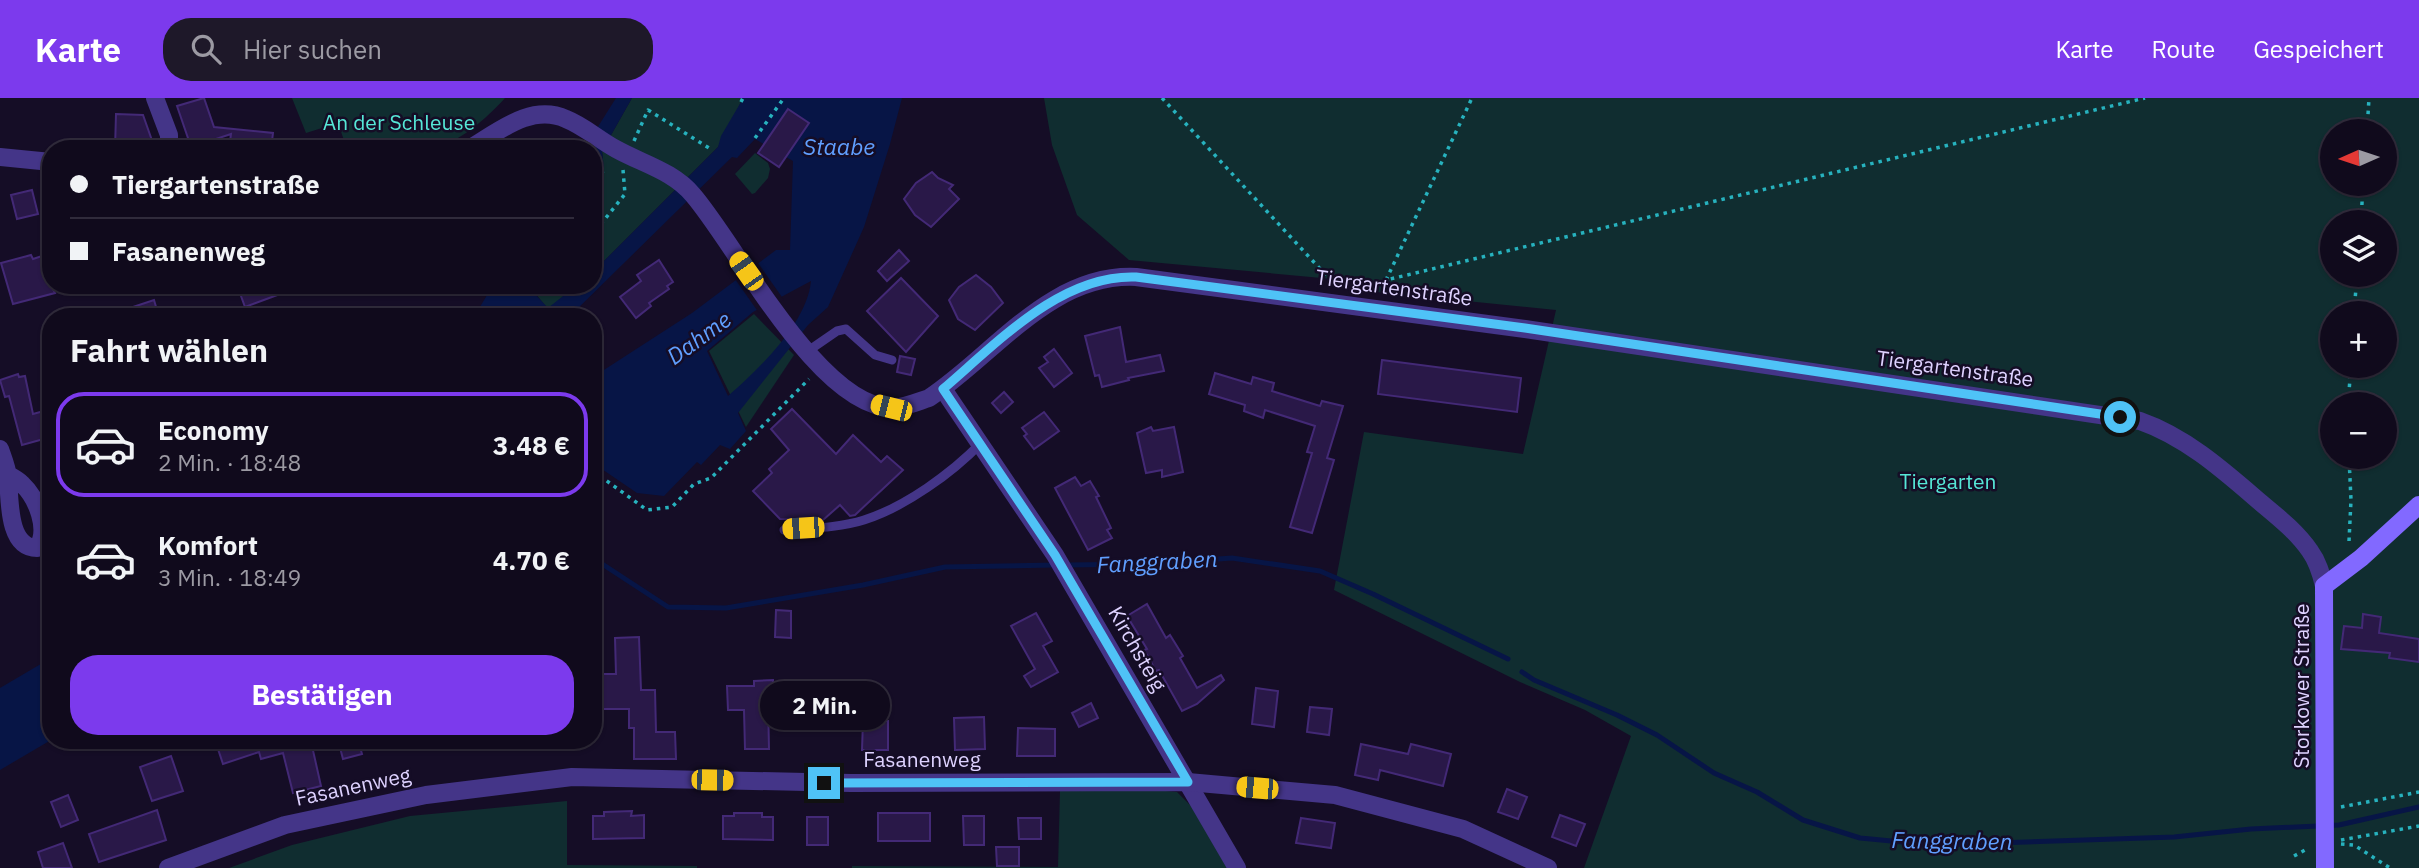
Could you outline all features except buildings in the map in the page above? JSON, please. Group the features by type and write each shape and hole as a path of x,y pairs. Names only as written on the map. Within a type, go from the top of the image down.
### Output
{"main road":[{"name":"Storkower Straße","path":"2325,868 2324,586 2361,558 2419,505"}],"street":[{"path":"155,98 169,140"},
{"path":"484,140 545,106"},
{"name":"Tiergartenstraße","path":"545,106 600,140"},
{"name":"Tiergartenstraße","path":"602,141 668,173 687,189 773,309 805,348 847,389 869,402 891,408 909,406 943,389 1057,297 1087,283 1120,276 1525,328 2140,421 2160,428 2207,458 2285,524 2310,551 2319,566 2324,586"},
{"path":"0,157 42,161"},
{"name":"Kirchsteig","path":"943,389 1055,555 1237,868"},
{"path":"0,449 8,474"},
{"name":"Fasanenweg","path":"168,868 285,825 426,795 572,777 852,783 1188,782 1335,795 1463,829 1548,868"}],"lane":[{"path":"805,348 846,329 876,355 892,360"},
{"path":"784,530 841,526 884,512 958,466 981,443"}],"path":[{"path":"755,138 784,98"},
{"path":"1162,98 1340,291"},
{"path":"1386,280 1472,98"},
{"path":"1363,292 1386,280 2145,98"},
{"path":"2368,119 2369,98"},
{"path":"633,146 648,110 709,149"},
{"path":"602,223 625,194 625,164"},
{"path":"602,173 604,169"},
{"path":"602,478 647,510 672,507 694,484 711,478 810,379"},
{"path":"2349,541 2350,469"},
{"path":"2325,808 2419,792"},
{"path":"2325,842 2419,826"},
{"path":"2325,842 2354,845 2389,868"}],"green space":[{"name":"An der Schleuse","path":"292,98 505,98 481,122 454,140 344,140 338,123 306,133"},
{"path":"632,98 741,98 718,147 602,263 602,151"},
{"name":"Tiergarten","path":"1044,98 2419,98 2419,868 1584,868 1631,736 1585,710 1520,682 1334,590 1364,432 1523,454 1556,310 1367,291 1354,281 1129,260 1077,215 1052,145"},
{"path":"755,153 768,163 770,169 768,178 752,194 735,174"},
{"path":"536,294 566,294 549,308"},
{"path":"754,314 794,355 746,427 709,351"},
{"path":"1060,791 1177,792 1192,807 1227,868 852,868 1058,867"},
{"path":"567,801 567,865 697,868 229,868 292,845 410,816"}],"water":[{"path":"616,98 632,98 602,151 602,140 590,140"},
{"path":"741,98 902,98 864,227 828,307 808,325 738,413 746,431 730,449 720,445 701,465 697,462 664,496 637,493 602,469 602,371 692,313 776,250 790,250 793,161 755,139 737,158 732,157 602,285 602,263 718,147","holes":["811,281 801,313 767,359 728,396 707,351 753,312"]},
{"path":"488,294 535,294 548,308 479,308"},
{"path":"566,294 592,294 578,308 548,308"},
{"path":"42,663 42,745 0,770 0,688"}],"pier":[{"path":"758,263 784,300 759,313 735,279"}],"waterway":[{"name":"Fanggraben","path":"1066,565 1150,564 1232,558 1320,571 1508,659"},
{"name":"Fanggraben","path":"602,564 668,607 726,608 863,585 945,567 1056,565"},
{"name":"Fanggraben","path":"1522,672 1534,680 1657,735 1714,773 1757,792 1803,820 1860,838 1933,845 2174,837 2251,829 2339,825 2419,807"}],"route":[{"path":"824,783 1188,782 1055,555 943,389 1044,306 1087,283 1120,276 1136,277 1348,304 2120,417"}],"water label":[{"name":"Staabe","path":"839,147"},
{"name":"Dahme","path":"699,338"}]}
